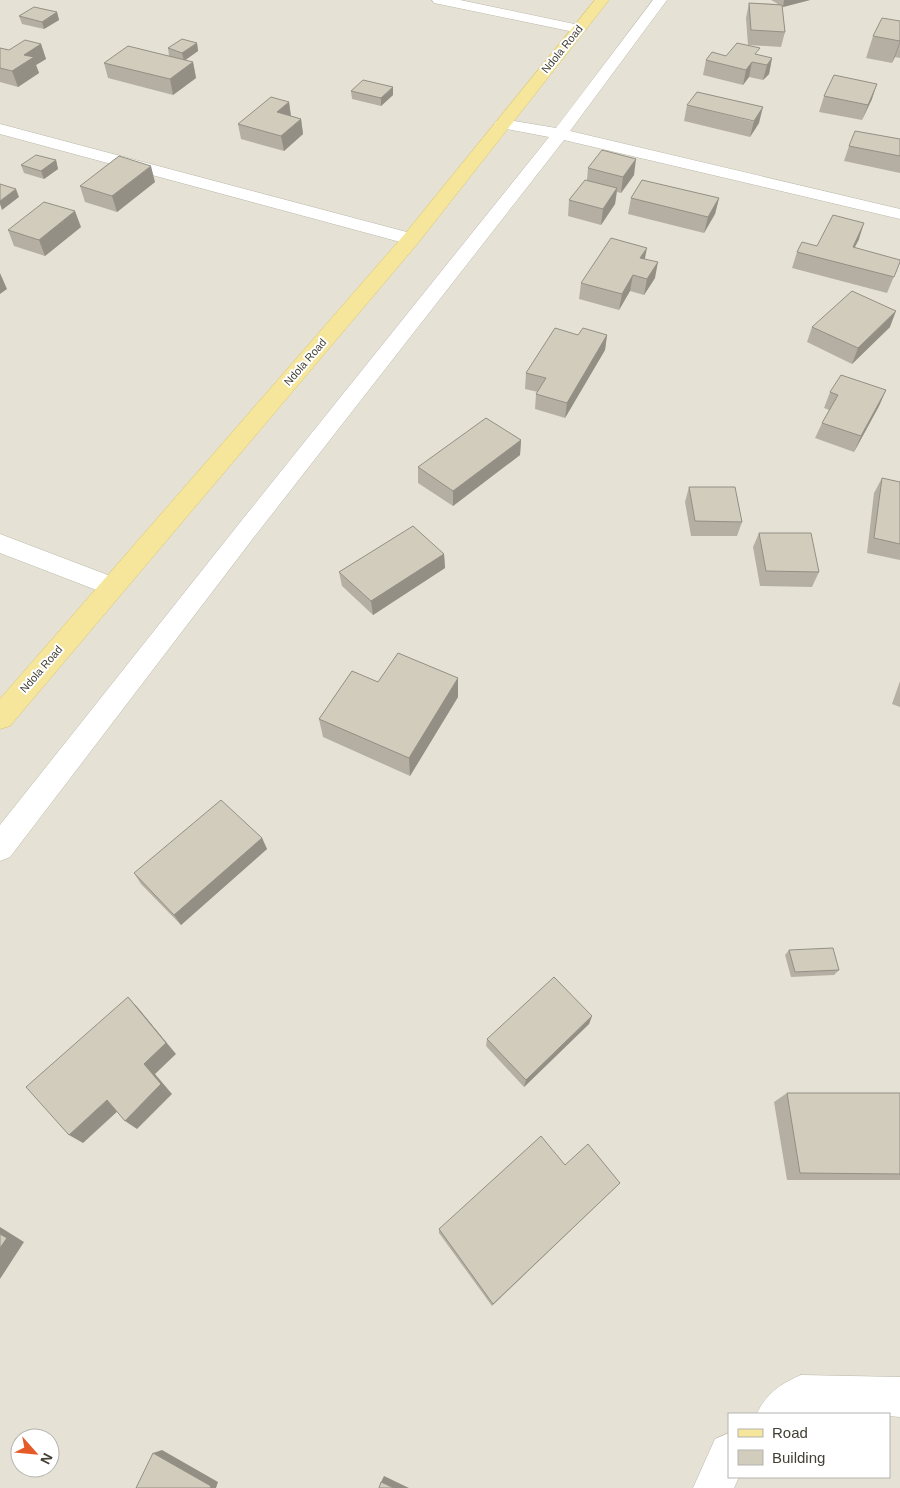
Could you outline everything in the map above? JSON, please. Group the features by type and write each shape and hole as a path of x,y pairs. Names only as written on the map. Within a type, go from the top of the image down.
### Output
{"main road":[{"name":"Ndola Road","path":"0,718 411,239 602,0"}],"street":[{"path":"439,0 579,30"},
{"path":"0,848 256,518 560,134 660,0"},
{"path":"502,124 560,134 900,214"},
{"path":"0,129 411,239"},
{"path":"0,543 112,587"},
{"path":"778,1413 801,1395 900,1397"},
{"path":"713,1488 728,1455"}],"shaded area":[{"path":"0,0 900,0 900,1488 0,1488"}],"building":[{"path":"749,3 782,5 785,32 751,30"},
{"path":"34,7 57,12 42,22 19,16"},
{"path":"882,18 900,21 900,41 873,36"},
{"path":"182,39 197,43 182,53 168,48"},
{"path":"25,40 41,44 24,55 34,57 12,71 0,68 0,48 9,50"},
{"path":"737,43 760,48 755,54 772,58 767,65 752,62 746,70 706,60 712,52 726,56"},
{"path":"128,46 193,62 170,79 104,63"},
{"path":"834,75 877,84 868,105 824,96"},
{"path":"363,80 393,87 381,98 351,91"},
{"path":"697,92 763,107 754,121 687,105"},
{"path":"271,97 289,102 277,112 301,119 281,136 238,124"},
{"path":"855,131 900,139 900,156 849,146"},
{"path":"602,150 636,159 623,177 588,168"},
{"path":"36,155 56,160 41,171 21,165"},
{"path":"119,156 151,166 112,196 80,186"},
{"path":"585,180 617,188 603,209 569,200"},
{"path":"642,180 719,198 708,217 631,198"},
{"path":"0,184 16,189 0,201"},
{"path":"44,202 75,211 39,240 8,230"},
{"path":"833,215 864,223 853,247 900,260 894,277 797,252 802,242 817,246"},
{"path":"611,238 647,248 640,258 658,262 647,279 633,275 622,294 581,283"},
{"path":"852,291 896,311 858,348 812,327"},
{"path":"555,328 578,335 583,328 607,335 567,403 536,394 546,378 526,373"},
{"path":"841,375 886,390 861,436 822,423 838,395 830,392"},
{"path":"486,418 521,440 453,491 418,467"},
{"path":"882,478 900,482 900,544 874,538"},
{"path":"689,487 735,487 742,522 695,521"},
{"path":"413,526 444,554 371,601 339,572"},
{"path":"759,533 811,533 819,572 766,571"},
{"path":"398,653 458,678 409,758 319,719 352,671 378,682"},
{"path":"221,800 262,838 174,915 134,873"},
{"path":"833,948 839,970 795,972 789,950"},
{"path":"554,977 592,1016 526,1080 487,1039"},
{"path":"128,997 166,1043 144,1064 161,1084 125,1121 107,1100 69,1135 26,1087"},
{"path":"787,1093 900,1093 900,1174 800,1173"},
{"path":"541,1136 565,1165 588,1144 620,1183 493,1304 439,1229"},
{"path":"0,1234 7,1238 0,1248"},
{"path":"153,1453 211,1486 210,1488 136,1488"},
{"path":"381,1482 394,1488 379,1488"}]}
